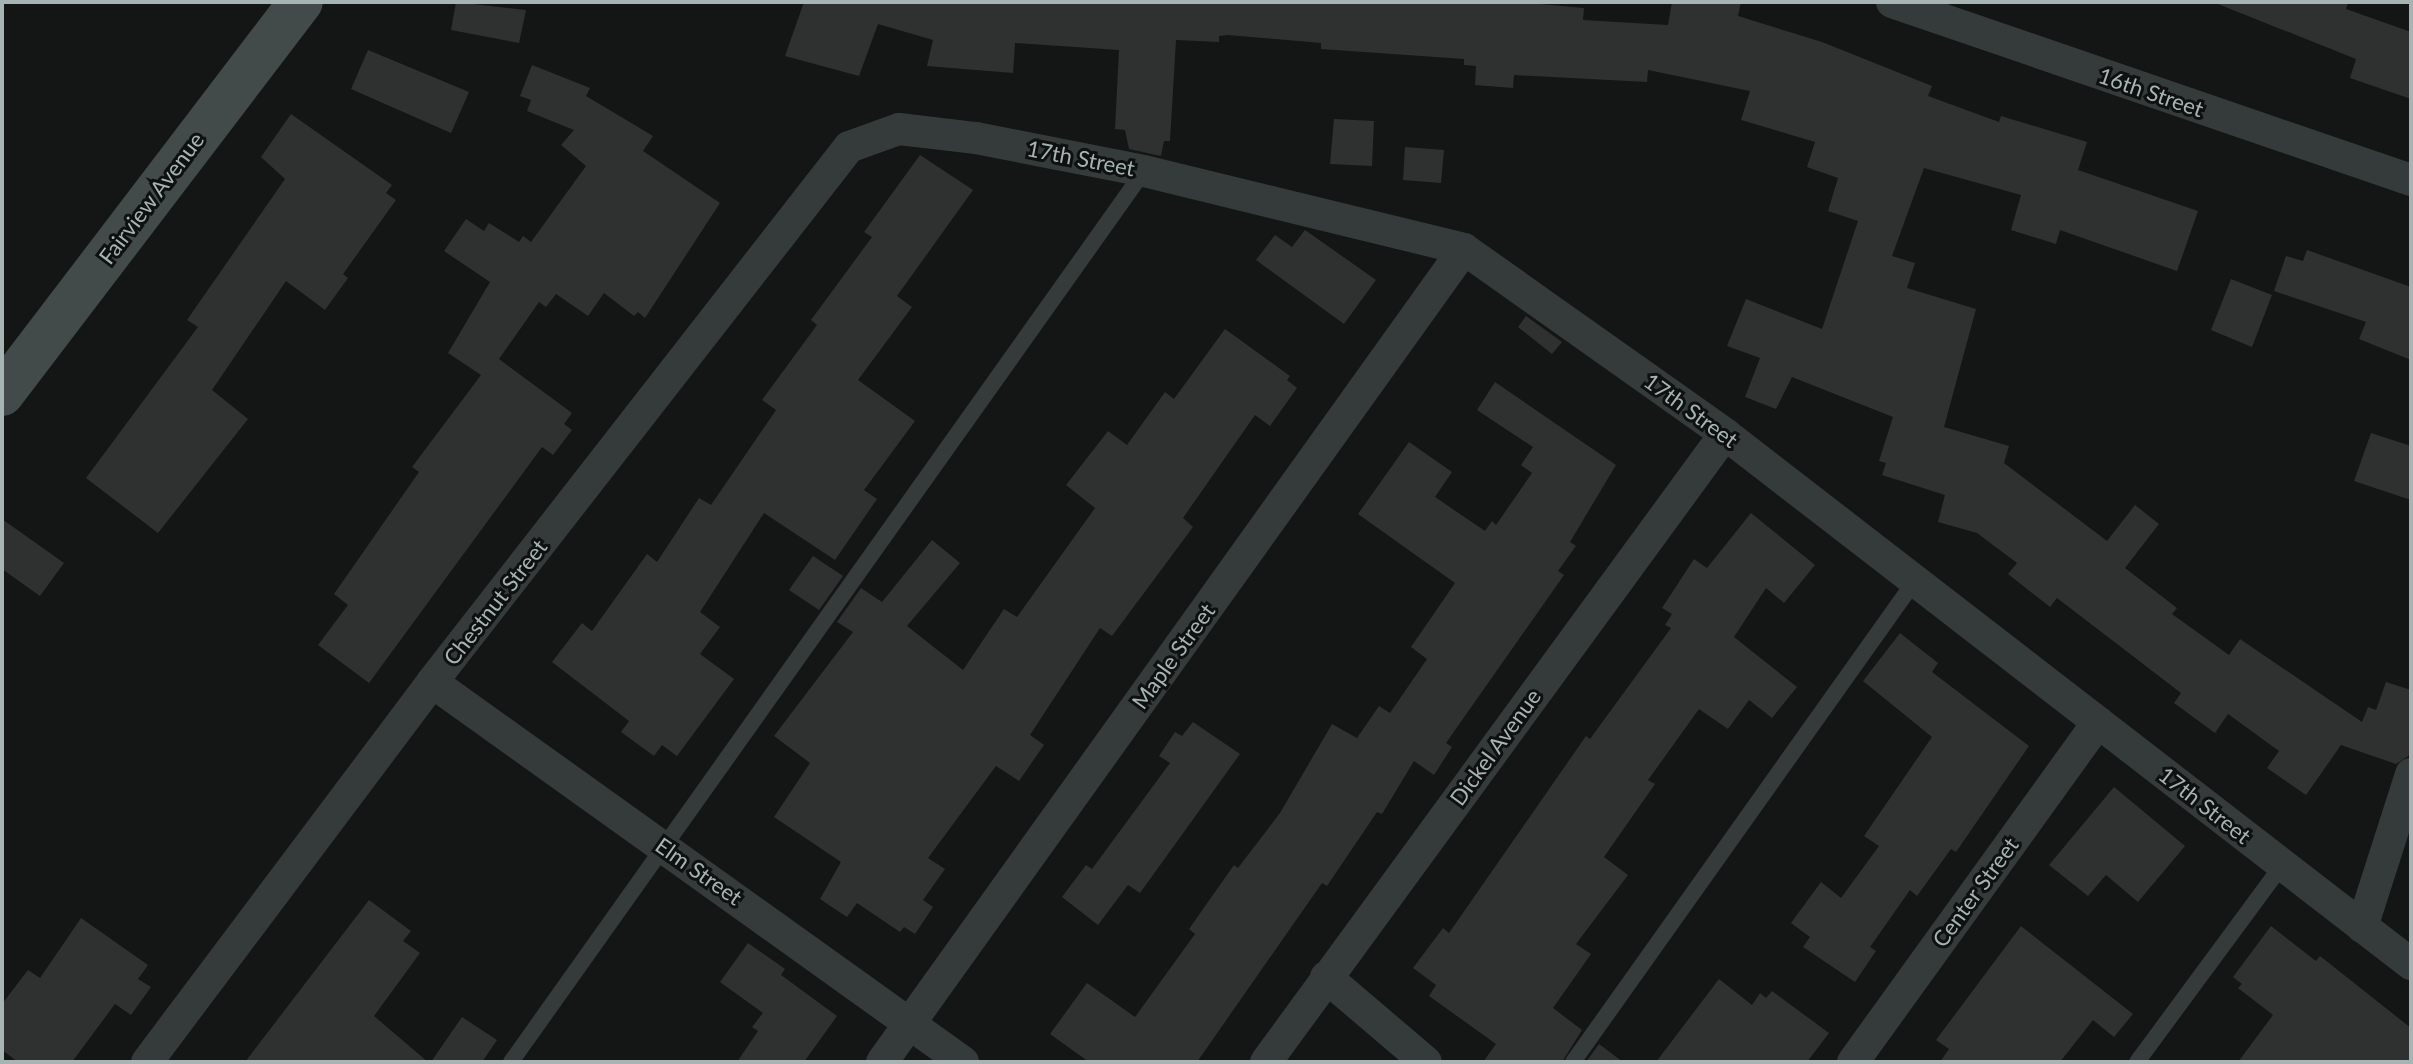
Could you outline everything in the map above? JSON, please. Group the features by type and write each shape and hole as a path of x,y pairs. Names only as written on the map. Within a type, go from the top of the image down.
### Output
{"street":[{"name":"Fairview Avenue","path":"2,394 301,2"},
{"name":"16th Street","path":"1892,2 2411,180"},
{"name":"17th Street","path":"849,147 899,129 976,138 1144,171 1464,249 1725,434 2411,964"},
{"name":"Chestnut Street","path":"147,1062 432,682 849,147"},
{"name":"Maple Street","path":"882,1062 1464,249"},
{"name":"Dickel Avenue","path":"1266,1062 1725,434"},
{"name":"Elm Street","path":"432,682 911,1021 963,1062"},
{"name":"Center Street","path":"1853,1062 2098,722"},
{"path":"2362,927 2411,774"},
{"path":"1326,977 1426,1062"}],"lane":[{"path":"511,1062 1144,171"},
{"path":"1573,1062 1914,582"},
{"path":"2138,1062 2282,865"}],"building":[{"path":"456,2 526,10 519,43 451,30"},
{"path":"804,2 1519,2 1584,8 1583,20 1668,25 1672,2 1741,2 1738,16 1822,42 1932,86 1928,96 1999,122 2001,116 2087,142 2078,170 2198,211 2177,271 2060,230 2056,244 2011,230 2021,195 1924,168 1892,256 1915,263 1907,288 1976,309 1944,427 2009,446 2004,463 2107,541 2135,505 2159,524 2125,568 2177,608 2172,614 2229,655 2240,639 2362,722 2368,707 2376,710 2386,682 2411,690 2410,755 2396,764 2341,745 2306,795 2267,768 2279,751 2228,714 2215,733 2174,703 2181,693 2057,598 2050,607 2008,574 2017,563 1977,533 1938,522 1945,495 1882,475 1886,463 1879,461 1893,417 1792,377 1776,409 1745,397 1760,358 1727,346 1746,299 1822,329 1858,221 1828,211 1838,178 1807,167 1815,142 1741,120 1750,91 1648,70 1647,82 1514,75 1513,88 1475,85 1476,66 1464,65 1464,59 1321,49 1321,43 1228,35 1219,36 1219,42 1176,40 1170,141 1164,141 1161,156 1129,149 1125,130 1115,129 1119,50 1015,43 1013,73 927,66 933,40 878,24 859,76 785,56"},
{"path":"2213,2 2348,2 2346,9 2411,32 2411,99 2350,78 2356,59"},
{"path":"368,50 469,92 451,133 351,89"},
{"path":"532,65 590,88 586,96 653,136 643,151 720,203 645,318 638,312 634,316 604,293 588,316 556,294 546,307 539,302 499,359 572,413 564,424 572,430 553,455 542,447 369,683 318,645 348,605 334,594 419,472 412,467 481,375 448,353 490,282 444,251 466,219 484,231 489,223 519,242 523,236 531,242 586,166 561,145 574,130 527,111 531,100 520,96"},
{"path":"291,114 392,185 386,193 396,200 343,274 348,278 325,310 286,281 212,390 248,419 158,533 86,478 198,327 187,320 285,179 261,157"},
{"path":"1334,119 1374,121 1372,166 1330,164"},
{"path":"1405,147 1444,150 1441,183 1403,180"},
{"path":"920,155 973,190 897,296 912,307 858,380 915,421 864,490 877,499 835,560 764,513 700,612 720,627 700,654 734,679 677,756 662,745 654,756 621,732 629,721 552,662 582,623 592,631 647,554 657,562 699,498 711,505 776,410 762,400 817,325 811,320 872,237 864,232"},
{"path":"1305,230 1376,280 1344,324 1256,260 1275,235 1292,247"},
{"path":"2307,250 2411,287 2411,360 2359,339 2366,322 2274,291 2286,256 2303,261"},
{"path":"2231,279 2272,295 2252,347 2211,330"},
{"path":"1526,316 1562,342 1552,354 1518,327"},
{"path":"1225,329 1290,376 1287,380 1297,388 1270,426 1255,415 1183,518 1193,527 1112,636 1100,628 1030,735 1044,745 1019,781 996,766 928,858 945,869 923,900 933,907 915,934 904,927 900,932 857,903 847,917 820,899 841,862 774,817 810,763 774,736 853,632 837,622 861,588 882,602 932,540 960,563 907,626 963,670 1004,609 1017,617 1095,508 1066,485 1108,431 1127,445 1165,392 1174,399"},
{"path":"1495,382 1616,465 1570,542 1576,546 1558,571 1564,575 1446,743 1452,747 1434,775 1414,761 1382,814 1377,812 1327,886 1322,883 1197,1062 1089,1062 1050,1034 1087,983 1135,1017 1195,934 1189,929 1234,865 1238,868 1280,813 1332,724 1357,738 1379,706 1390,713 1427,659 1411,647 1455,583 1358,514 1409,442 1452,472 1435,497 1485,531 1492,521 1496,525 1532,473 1521,465 1533,447 1477,410"},
{"path":"2371,433 2411,446 2411,500 2354,481"},
{"path":"1751,513 1815,565 1784,603 1766,588 1734,637 1797,687 1772,718 1749,700 1728,729 1699,709 1648,780 1655,784 1604,857 1628,875 1576,944 1591,954 1553,1008 1582,1030 1562,1062 1483,1062 1496,1044 1429,996 1436,985 1413,968 1443,928 1449,933 1586,736 1590,739 1671,628 1665,625 1672,614 1662,608 1694,559 1707,568"},
{"path":"2,519 64,563 40,596 2,569"},
{"path":"813,556 843,576 819,610 789,590"},
{"path":"1900,633 1938,663 1932,672 2029,746 1956,852 1951,849 1917,896 1910,890 1870,947 1876,951 1855,982 1803,947 1810,937 1791,923 1821,882 1841,898 1879,846 1864,836 1932,737 1863,681"},
{"path":"1193,722 1240,754 1140,893 1128,885 1098,925 1062,897 1086,865 1092,869 1170,763 1159,756 1175,732 1182,736"},
{"path":"2114,787 2185,846 2138,902 2106,875 2088,896 2049,865"},
{"path":"369,900 411,931 403,941 420,953 374,1016 428,1062 245,1062"},
{"path":"81,918 148,965 138,979 151,987 131,1015 115,1004 72,1062 18,1062 2,1050 2,1004 28,970 40,978"},
{"path":"2021,926 2133,1014 2114,1037 2093,1020 2060,1062 1940,1062 1949,1049 1936,1040"},
{"path":"2271,926 2316,961 2320,956 2411,1028 2411,1062 2238,1062 2273,1015 2238,988 2242,984 2233,977"},
{"path":"748,943 785,969 781,975 837,1016 804,1062 737,1062 758,1031 752,1027 763,1013 720,982"},
{"path":"1719,979 1752,1005 1760,993 1766,998 1772,991 1829,1033 1807,1062 1656,1062"},
{"path":"462,1017 497,1040 482,1062 431,1062"},
{"path":"1599,1044 1623,1062 1586,1062"}]}
